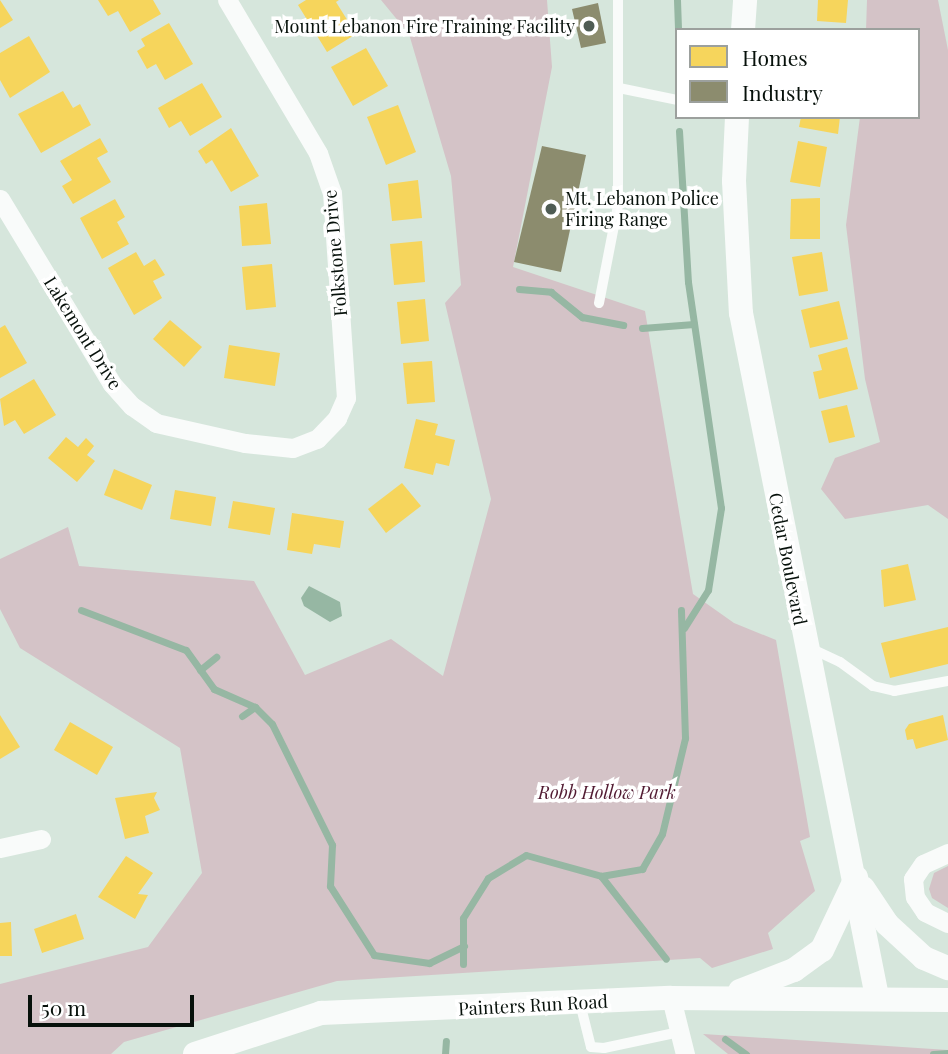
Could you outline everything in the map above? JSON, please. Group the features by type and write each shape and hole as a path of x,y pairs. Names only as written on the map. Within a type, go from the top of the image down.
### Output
{"street":[{"name":"Folkstone Drive","path":"227,0 317,153 332,193 346,398 337,418 317,439"},
{"path":"743,28 744,0"},
{"name":"Cedar Boulevard","path":"737,119 734,181 741,313 806,646 856,878 877,997"},
{"name":"Lakemont Drive","path":"2,208 112,384 156,423 275,447 293,448 317,439"},
{"path":"0,848 41,839"},
{"path":"948,853 923,864 913,879 915,897 925,912 948,923"},
{"path":"856,878 887,924 924,958 948,968"},
{"path":"726,997 794,970 822,950 856,878"},
{"name":"Painters Run Road","path":"195,1054 321,1013 671,998 877,997 948,1000"},
{"path":"671,998 685,1054"}],"lane":[{"path":"599,303 618,205 618,0"},
{"path":"619,88 675,100"},
{"path":"806,646 840,662 873,685 894,691 948,681"},
{"path":"580,1003 591,1047 604,1048 679,1032"}],"green space":[{"name":"Robb Hollow Park","path":"381,0 547,0 552,67 513,267 645,311 693,594 734,623 776,640 810,837 800,841 815,891 768,933 773,949 712,968 700,958 337,981 124,1042 111,1054 0,1054 0,984 148,947 202,873 180,748 20,648 0,609 0,559 68,527 79,566 254,581 305,675 391,639 443,676 491,499 445,303 461,285 451,176 409,34"},
{"path":"867,0 938,0 948,50 948,519 928,505 845,519 821,489 835,458 880,442 865,379 846,225 860,119 920,119 920,28 866,28"},
{"path":"948,866 948,908 932,898 929,889 934,873"},
{"path":"703,1034 948,1050 948,1054 728,1054"}],"shaded area":[{"path":"309,586 340,602 342,616 330,622 304,606 301,598"}],"building: Homes":[{"path":"0,0 13,20 0,28"},
{"path":"98,0 153,0 161,14 130,32 118,11 108,16"},
{"path":"306,0 339,0 336,2 356,34 327,52 298,5"},
{"path":"818,0 848,0 846,23 817,21"},
{"path":"169,23 193,64 165,80 156,64 147,69 137,51 145,46 141,39"},
{"path":"29,36 50,72 10,98 0,80 0,53"},
{"path":"366,48 388,86 353,106 331,67"},
{"path":"202,83 222,117 190,136 181,121 169,128 158,108"},
{"path":"63,91 73,108 80,104 91,125 41,153 18,114"},
{"path":"398,105 416,152 386,165 367,117"},
{"path":"801,119 840,119 838,134 799,127"},
{"path":"231,128 259,176 231,192 212,160 206,164 198,151"},
{"path":"100,138 108,152 97,158 111,182 73,204 62,186 72,180 60,161"},
{"path":"798,141 827,147 820,187 790,182"},
{"path":"418,180 422,218 392,221 388,184"},
{"path":"820,198 820,239 790,239 791,199"},
{"path":"115,199 125,217 117,222 129,244 102,259 80,218"},
{"path":"267,203 271,244 242,246 239,206"},
{"path":"422,241 425,282 394,285 390,244"},
{"path":"136,252 144,266 155,259 165,275 153,281 162,298 134,315 108,268"},
{"path":"822,252 828,291 799,296 792,257"},
{"path":"272,264 276,307 246,310 242,267"},
{"path":"425,299 429,341 401,344 397,302"},
{"path":"839,301 848,339 810,348 801,310"},
{"path":"170,320 202,347 184,367 153,339"},
{"path":"5,325 27,363 0,378 0,328"},
{"path":"229,345 280,353 275,386 224,378"},
{"path":"847,347 858,389 819,399 813,372 822,370 818,355"},
{"path":"432,361 435,402 407,404 403,363"},
{"path":"34,379 56,415 24,434 15,420 4,426 0,399"},
{"path":"847,405 855,437 829,443 821,411"},
{"path":"416,419 438,424 435,435 455,440 449,466 436,463 433,475 404,468"},
{"path":"66,437 78,447 86,438 94,446 87,455 95,461 77,482 48,458"},
{"path":"114,469 152,485 142,510 104,495"},
{"path":"402,483 421,506 386,533 368,509"},
{"path":"175,490 216,497 211,526 170,519"},
{"path":"233,501 275,508 270,535 228,528"},
{"path":"292,513 344,521 340,548 314,544 312,554 287,550"},
{"path":"908,564 916,600 884,607 881,570"},
{"path":"948,627 948,664 890,678 881,643"},
{"path":"0,715 20,747 0,759"},
{"path":"943,715 948,740 916,749 913,739 907,740 905,730 909,724"},
{"path":"70,722 113,747 97,775 54,750"},
{"path":"157,792 154,798 160,810 145,816 149,833 125,839 115,798"},
{"path":"126,856 153,873 138,894 148,895 135,919 98,897"},
{"path":"76,914 84,939 42,953 34,929"},
{"path":"11,922 12,956 0,956 0,923"}],"building: Industry":[{"name":"Mount Lebanon Fire Training Facility","path":"598,3 606,43 581,48 572,9"},
{"name":"Mt. Lebanon Police Firing Range","path":"542,146 586,155 561,272 514,262"}],"waterway":[{"path":"677,0 678,28"},
{"path":"679,131 688,282 721,508 708,590 684,628"},
{"path":"519,289 551,292 582,317 623,325"},
{"path":"642,328 694,324"},
{"path":"81,610 186,650 214,689 255,707 272,724 332,845 330,886 374,955 429,963 464,946"},
{"path":"601,876 642,869 662,834 685,738 681,610"},
{"path":"200,670 216,657"},
{"path":"242,716 255,707"},
{"path":"463,964 463,918 488,878 526,855 601,876 666,959"},
{"path":"725,1039 746,1054"},
{"path":"445,1054 446,1041"},
{"path":"933,1054 948,1053"}],"place":[{"name":"Mount Lebanon Fire Training Facility","path":"589,26"},
{"name":"Mt. Lebanon Police Firing Range","path":"551,209"}]}
